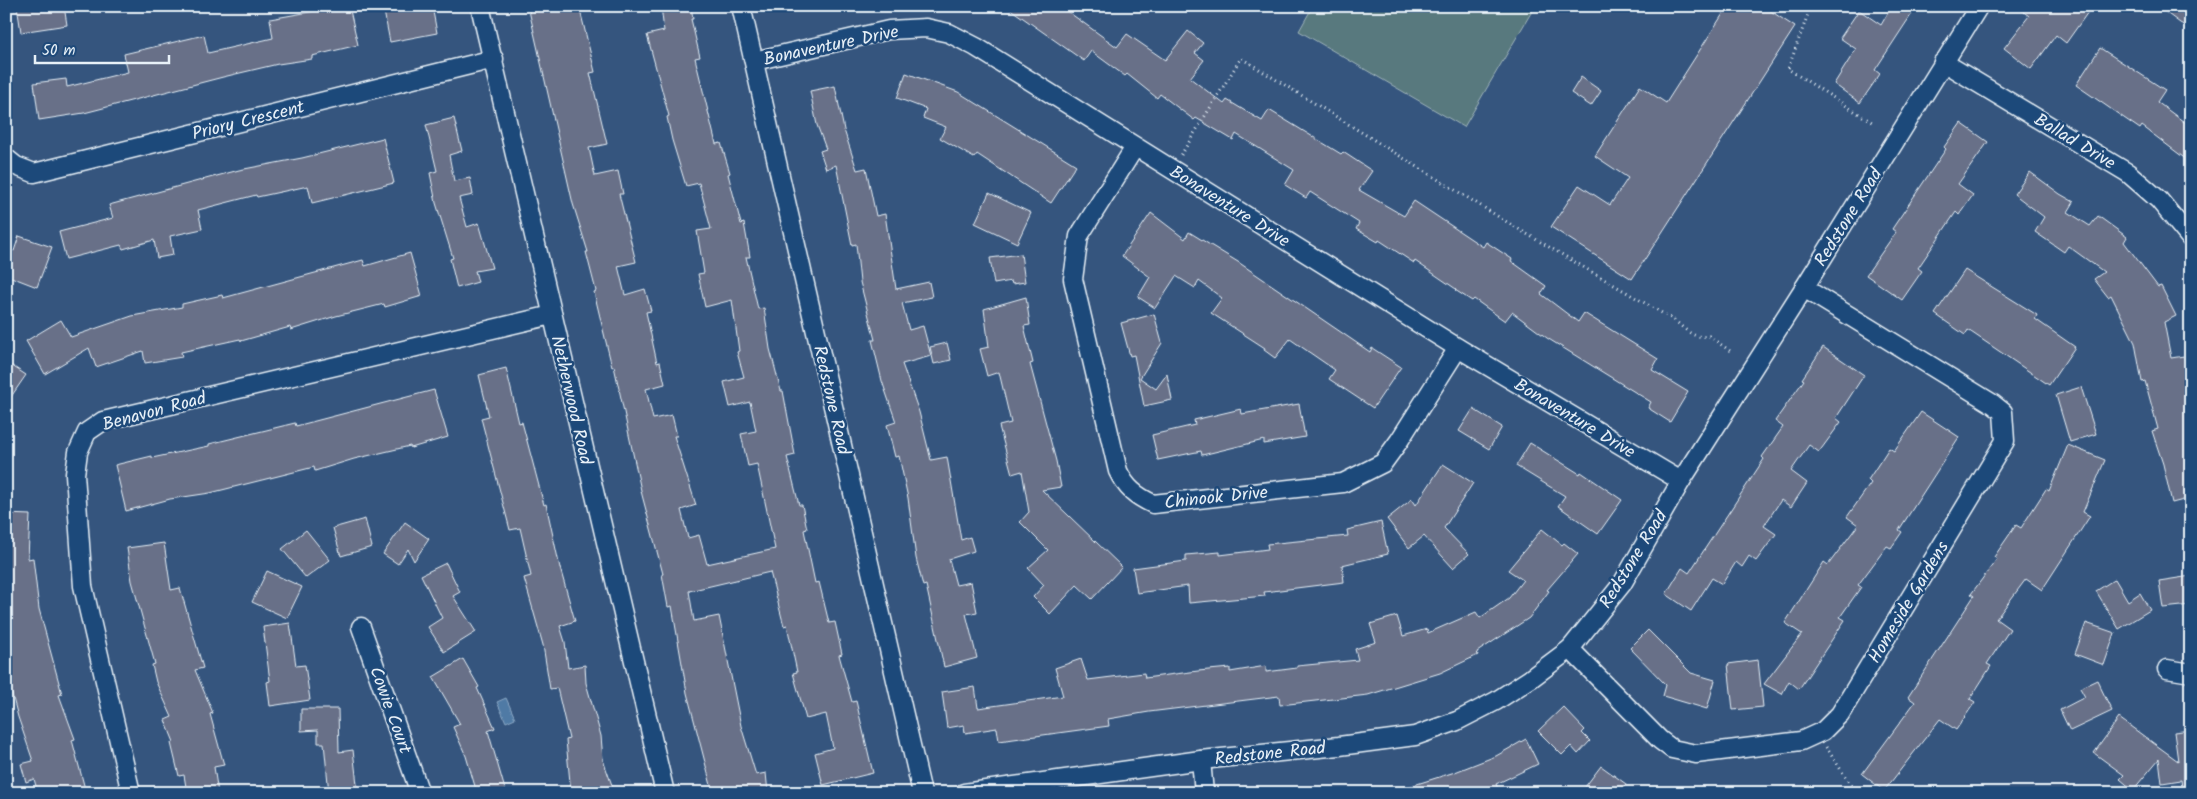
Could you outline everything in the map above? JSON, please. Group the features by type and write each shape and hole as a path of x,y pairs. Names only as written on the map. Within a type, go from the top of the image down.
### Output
{"street":[{"name":"Netherwood Road","path":"480,6 494,59 552,315 665,793"},
{"name":"Redstone Road","path":"741,6 922,793"},
{"name":"Redstone Road","path":"964,793 1201,760 1415,736 1457,721 1496,701 1570,650 1622,584 1681,481 1804,288 1979,6"},
{"name":"Bonaventure Drive","path":"754,61 890,30 926,28 949,33 976,47 1458,348 1681,481"},
{"name":"Priory Crescent","path":"6,158 16,166 34,173 494,59"},
{"name":"Ballad Drive","path":"1943,62 2128,173 2158,200 2191,239"},
{"name":"Chinook Drive","path":"1135,147 1079,236 1073,279 1118,471 1126,487 1140,498 1153,504 1343,483 1383,462 1399,441 1458,348"},
{"name":"Homeside Gardens","path":"1570,650 1672,750 1696,754 1802,741 1823,731 1840,714 2005,441 2005,424 2003,412 1993,404 1804,288"},
{"name":"Benavon Road","path":"131,793 83,586 75,474 78,452 87,432 103,421 552,315"},
{"name":"Cowie Court","path":"361,627 420,793"},
{"path":"2167,669 2191,673"},
{"path":"1201,760 1204,793"}],"path":[{"path":"1811,6 1788,69 1875,124"},
{"path":"1172,170 1241,58 1520,230 1674,320 1690,334 1700,338 1709,336 1733,352"},
{"path":"1823,731 1826,747 1856,793"}],"green space":[{"path":"1313,6 1535,6 1464,127 1299,31"}],"water":[{"path":"506,698 515,718 506,722 497,702"}],"building":[{"path":"17,6 64,6 67,25 21,32"},
{"path":"328,6 349,6 358,45 312,56 312,59 278,64 223,77 84,113 39,120 34,83 66,79 67,87 128,72 124,54 204,35 208,53 273,38 270,19 315,11 315,9"},
{"path":"383,6 432,6 437,33 390,42"},
{"path":"528,6 579,6 595,72 590,73 607,144 589,148 595,176 618,171 623,194 619,194 636,262 618,266 625,295 645,289 651,311 646,312 657,363 660,362 665,384 646,389 653,419 672,415 677,436 674,436 696,505 681,510 688,538 699,535 707,564 775,549 757,464 748,466 741,434 756,431 750,402 730,407 724,382 744,377 737,352 739,351 732,300 705,307 698,274 704,273 697,231 711,229 699,183 686,186 672,140 667,117 669,116 647,35 664,31 661,6 691,6 693,19 691,19 700,57 695,58 716,144 721,143 730,173 728,174 741,224 744,223 750,257 746,257 758,309 764,308 770,349 781,391 783,391 795,455 787,457 799,505 802,505 807,529 804,530 815,583 819,582 829,623 835,622 842,654 839,655 852,702 856,701 873,773 823,785 815,753 833,748 826,714 806,719 793,673 797,672 787,625 784,626 770,572 689,591 694,621 719,616 741,726 756,775 766,773 768,793 713,793 687,693 672,606 668,607 663,574 642,495 614,366 612,367 594,292 596,291 586,252 588,252 573,204"},
{"path":"1006,6 1060,6 1117,47 1127,34 1165,60 1188,31 1203,43 1195,53 1204,60 1190,78 1224,104 1227,100 1262,121 1269,110 1341,154 1343,152 1372,171 1359,190 1404,216 1414,201 1483,247 1486,242 1512,259 1511,261 1546,286 1541,294 1578,322 1584,313 1658,359 1652,370 1688,392 1670,422 1648,408 1651,402 1547,338 1512,312 1505,321 1474,299 1472,301 1455,290 1415,261 1414,263 1379,240 1378,242 1356,229 1359,223 1310,192 1306,198 1285,185 1294,170 1236,134 1233,140 1196,118 1194,120 1160,94 1157,98 1127,74 1125,76 1091,51 1084,61"},
{"path":"1728,6 1763,6 1795,27 1632,279 1551,227 1579,185 1610,205 1628,178 1595,156 1640,86 1666,103"},
{"path":"1892,6 1917,6 1875,70 1880,74 1860,103 1834,84 1856,49 1840,38 1859,10 1881,25"},
{"path":"2016,6 2080,6 2088,12 2066,43 2056,35 2031,69 2004,48 2029,16"},
{"path":"2157,6 2191,6 2191,29 2180,23"},
{"path":"2100,48 2165,90 2157,102 2191,127 2191,163 2142,126 2140,129 2076,85"},
{"path":"906,73 958,92 1076,165 1051,203 977,154 974,158 940,138 946,127 923,118 926,109 897,98"},
{"path":"1581,77 1601,91 1591,106 1571,93"},
{"path":"835,86 844,130 857,170 866,168 876,216 885,214 896,289 929,282 932,297 902,303 909,330 923,326 931,356 902,364 919,412 931,460 947,457 961,540 970,537 974,551 949,559 956,585 971,582 977,612 966,614 977,658 944,667 926,585 923,586 916,558 908,498 899,456 895,457 887,425 896,422 882,381 872,340 875,340 860,282 856,244 852,245 836,165 826,169 820,151 826,149 817,125 810,91"},
{"path":"454,118 462,151 449,155 454,181 470,178 473,195 459,198 467,227 479,223 492,268 475,271 478,282 457,288 450,259 453,258 436,203 430,173 437,171 426,125"},
{"path":"1961,123 1988,142 1958,184 1973,195 1959,215 1956,212 1918,268 1922,271 1902,300 1866,275 1896,232 1892,229 1946,149 1944,147"},
{"path":"383,138 394,183 312,203 308,186 257,197 256,195 198,210 202,229 170,236 173,255 157,258 154,240 123,249 121,245 66,259 59,232 113,218 109,205 239,170 302,158"},
{"path":"2030,172 2074,202 2068,212 2090,226 2098,216 2127,237 2124,242 2158,287 2161,286 2176,316 2164,322 2171,358 2184,356 2191,386 2191,498 2172,503 2163,464 2152,431 2158,429 2145,381 2142,382 2135,343 2111,295 2108,297 2094,279 2104,272 2068,246 2064,252 2035,232 2044,217 2014,194"},
{"path":"989,193 1031,213 1017,243 975,223"},
{"path":"1151,213 1185,239 1189,232 1238,262 1370,352 1372,348 1401,367 1373,408 1329,379 1335,370 1290,339 1275,358 1264,350 1265,348 1211,313 1222,298 1199,281 1195,288 1176,276 1155,308 1138,297 1150,277 1122,256"},
{"path":"19,236 52,247 37,287 6,275 6,249 14,251"},
{"path":"410,253 422,296 385,307 384,304 336,316 291,330 290,327 241,341 240,339 181,352 182,357 145,363 143,351 96,367 89,348 45,374 26,341 61,320 71,337 132,316 182,307 182,304 222,295 223,298 363,260 365,266"},
{"path":"1021,254 1025,282 1012,284 1011,281 994,284 990,258"},
{"path":"1965,270 2037,315 2035,319 2075,347 2049,385 1968,330 1965,335 1935,314"},
{"path":"1026,297 1030,325 1024,326 1033,363 1030,364 1056,461 1061,487 1042,490 1122,567 1092,599 1077,585 1050,614 1033,597 1044,585 1028,568 1048,550 1020,522 1029,512 1022,471 1012,474 999,426 1011,423 999,372 987,376 980,349 989,347 984,309"},
{"path":"1154,314 1162,343 1140,378 1156,389 1167,374 1172,400 1144,406 1134,355 1130,356 1121,323"},
{"path":"947,343 951,360 934,364 930,347"},
{"path":"1823,347 1864,375 1836,418 1841,422 1819,452 1809,445 1791,471 1807,483 1791,507 1781,500 1764,526 1776,534 1756,561 1749,556 1742,567 1736,562 1722,584 1712,578 1691,611 1666,594 1682,568 1689,573 1764,459 1762,457 1783,427 1775,421 1804,380 1802,379"},
{"path":"6,362 26,375 6,404"},
{"path":"506,368 519,423 522,422 544,505 546,504 560,568 575,621 560,626 565,642 568,668 585,665 586,683 601,736 603,760 613,788 600,793 571,793 566,740 569,739 557,688 550,689 543,645 524,578 531,576 520,528 510,530 481,418 489,416 479,375"},
{"path":"2081,387 2096,434 2070,442 2056,395"},
{"path":"434,390 448,437 411,448 410,446 354,459 315,471 314,467 210,493 170,499 126,511 115,465 209,446 209,444 295,423 296,426"},
{"path":"1299,404 1305,437 1264,444 1264,440 1202,455 1201,451 1158,460 1152,435 1195,425 1194,420 1241,409 1242,414"},
{"path":"1473,409 1502,427 1489,449 1459,431"},
{"path":"1921,412 1959,437 1899,530 1902,532 1891,548 1887,546 1858,585 1861,587 1840,617 1845,620 1799,689 1789,681 1782,694 1764,684 1802,634 1785,623 1824,562 1828,565 1858,525 1847,517 1871,483 1868,480 1889,448 1894,451"},
{"path":"1530,443 1580,474 1581,472 1622,500 1598,534 1558,506 1565,496 1516,466"},
{"path":"2068,445 2105,460 2083,512 2090,516 2042,590 2026,579 1996,619 2010,629 1987,664 1991,666 1970,699 1975,702 1956,730 1940,719 1884,791 1862,774 1915,702 1908,697 1974,596 1971,594 1997,559 1994,557 2016,525 2021,528 2046,489 2049,491"},
{"path":"1443,464 1473,483 1444,528 1469,554 1453,568 1424,536 1409,548 1387,519 1412,499 1416,505"},
{"path":"6,514 30,515 28,559 33,558 39,609 62,694 59,695 75,739 72,740 85,789 74,793 38,793 34,779 26,782 21,764 33,761 18,717 6,672"},
{"path":"365,519 372,547 341,556 333,528"},
{"path":"405,522 429,539 414,561 408,549 398,564 383,554"},
{"path":"1381,522 1388,554 1342,565 1344,582 1264,592 1265,596 1189,603 1188,586 1137,593 1133,568 1186,561 1186,555 1220,552 1220,555 1268,549 1267,544 1348,536 1347,530"},
{"path":"1542,529 1562,545 1564,543 1578,554 1547,590 1549,591 1529,618 1477,652 1478,655 1440,673 1368,695 1280,705 1279,696 1149,712 1108,719 1109,726 999,741 997,728 965,733 964,725 947,728 942,692 975,687 978,708 1063,696 1055,668 1081,659 1088,680 1144,673 1145,678 1230,668 1230,672 1266,666 1266,672 1297,668 1297,666 1358,660 1355,649 1376,642 1370,624 1397,616 1403,636 1427,629 1428,633 1476,612 1480,618 1509,598 1523,580 1508,570"},
{"path":"306,530 330,560 306,578 282,549"},
{"path":"164,543 171,590 180,588 203,668 195,670 213,713 210,714 224,765 214,767 218,793 187,793 184,775 179,776 171,743 174,742 165,720 172,717 156,682 152,665 155,664 132,581 127,548"},
{"path":"446,563 460,592 453,596 476,632 444,652 428,627 442,618 421,575"},
{"path":"267,571 302,587 287,618 252,602"},
{"path":"2191,576 2191,605 2163,608 2159,581"},
{"path":"2115,579 2128,601 2140,593 2150,610 2119,629 2096,591"},
{"path":"290,623 296,666 305,665 310,700 270,706 267,682 270,681 263,627"},
{"path":"2086,623 2115,633 2104,665 2075,654"},
{"path":"1648,630 1691,673 1715,680 1707,709 1663,696 1666,685 1630,648"},
{"path":"463,659 479,687 477,688 495,728 488,731 506,793 477,793 466,756 453,727 460,724 433,677"},
{"path":"1758,660 1763,707 1733,710 1728,664"},
{"path":"2097,680 2112,711 2070,731 2060,710 2085,697 2080,688"},
{"path":"1563,707 1585,730 1582,733 1590,741 1578,754 1571,746 1562,755 1538,731"},
{"path":"301,709 338,709 339,752 353,750 358,793 329,793 324,743 318,743 318,730 301,731"},
{"path":"2119,718 2178,761 2174,732 2191,730 2191,786 2182,787 2181,780 2162,783 2159,759 2133,790 2120,779 2124,775 2094,753"},
{"path":"1526,739 1538,764 1496,784 1500,793 1398,793 1398,790 1455,772 1496,756"},
{"path":"1601,766 1626,784 1620,793 1593,793 1585,787"}]}
